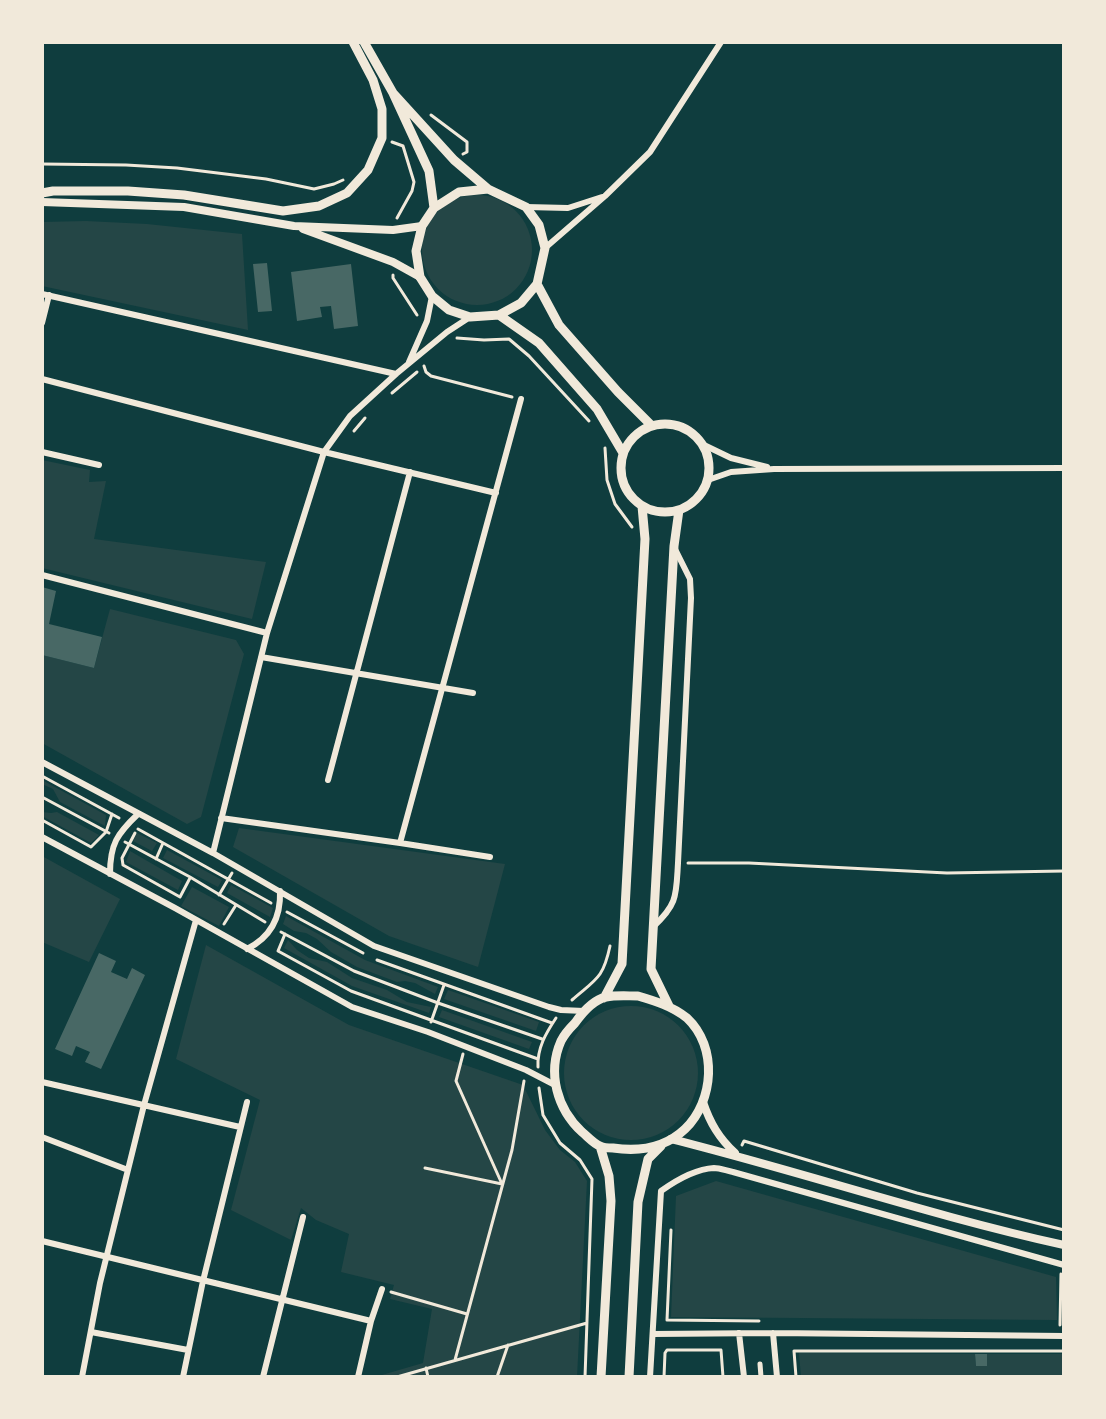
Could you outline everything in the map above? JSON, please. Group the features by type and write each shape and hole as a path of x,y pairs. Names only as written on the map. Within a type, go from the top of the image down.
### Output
{"main road":[{"path":"42,193 53,191 139,192 184,195 283,211 319,206 347,193 368,170 382,138 382,109 373,80 353,42"},
{"path":"364,42 393,93 429,171 434,208"},
{"path":"393,93 454,160 488,189 526,207 539,225 545,248 537,284 521,303 499,315 470,317 449,310 432,296 420,277 416,251 422,226 434,208 459,192 488,189"},
{"path":"537,284 559,325 618,392 651,425"},
{"path":"499,315 539,344 597,409 623,453"},
{"path":"671,424 690,431 704,445 709,462 708,480 697,499 679,510 660,512 642,506 628,492 621,473 623,453 634,436 651,425 671,424"},
{"path":"601,1377 611,1201 609,1176 600,1146 567,1116 555,1085 554,1065 561,1040 584,1011 604,998 622,964 645,539 642,506"},
{"path":"669,1006 651,969 674,546 679,510"},
{"path":"604,998 638,996 669,1006 688,1019 704,1042 709,1064 704,1102 698,1114 648,1159 638,1202 629,1377"},
{"path":"600,1146 638,1150 650,1149 667,1141"}],"street":[{"path":"545,248 651,152 721,42"},
{"path":"526,207 568,208 605,196"},
{"path":"42,202 184,207 294,226 393,230 422,226"},
{"path":"294,226 393,262 420,277"},
{"path":"42,323 45,294 396,374"},
{"path":"407,365 427,321 432,296"},
{"path":"213,853 267,633 324,452 350,416 396,374 447,332 470,317"},
{"path":"42,379 324,452 496,493"},
{"path":"400,843 521,399"},
{"path":"704,445 730,458 774,469"},
{"path":"42,452 99,465"},
{"path":"708,480 731,472 774,469 1064,468"},
{"path":"328,780 410,472"},
{"path":"653,928 674,904 678,863 691,598 690,579 674,546"},
{"path":"42,575 267,633"},
{"path":"261,657 473,693"},
{"path":"42,762 213,853 374,946 561,1010 584,1011"},
{"path":"110,874 111,851 116,837 138,814"},
{"path":"221,818 490,857"},
{"path":"42,837 352,1007 428,1032 526,1070 555,1085"},
{"path":"247,949 260,942 273,927 280,902 280,891"},
{"path":"82,1377 106,1258 144,1105 196,920"},
{"path":"42,1082 240,1127"},
{"path":"183,1377 203,1281 247,1102"},
{"path":"704,1102 708,1119 722,1142 738,1155"},
{"path":"42,1137 128,1170"},
{"path":"667,1141 738,1155 919,1208 1064,1245"},
{"path":"650,1377 661,1191 697,1172 715,1168 1064,1265"},
{"path":"263,1377 303,1217"},
{"path":"42,1241 371,1321"},
{"path":"358,1377 371,1321 382,1289"},
{"path":"91,1332 188,1350"},
{"path":"739,1333 744,1377"},
{"path":"773,1333 777,1377"},
{"path":"653,1334 1064,1336"},
{"path":"760,1364 761,1377"}],"path":[{"path":"382,138 403,146 414,182 412,191 395,220 393,230"},
{"path":"42,164 177,168 266,179 314,189 334,184 349,176"},
{"path":"393,262 393,278 416,314 427,321"},
{"path":"448,345 457,338 509,339 529,356 589,421 594,430"},
{"path":"385,400 424,366 426,372 431,376 521,399"},
{"path":"339,455 353,431 369,413"},
{"path":"600,440 605,449 606,480 615,504 632,526 633,535"},
{"path":"42,776 129,823"},
{"path":"42,820 91,847 106,832 112,814"},
{"path":"163,843 137,829 122,858 123,865 180,897 190,878 285,934 354,971 542,1039"},
{"path":"156,859 169,831"},
{"path":"678,863 749,863 947,873 1064,871"},
{"path":"219,895 236,867"},
{"path":"218,932 236,905"},
{"path":"285,934 278,951 351,991 538,1059"},
{"path":"585,1377 592,1179 580,1160 560,1143 543,1115 538,1059 542,1039 561,1010 603,973 610,948 610,936"},
{"path":"428,1032 448,972"},
{"path":"465,1047 456,1081 502,1184"},
{"path":"455,1360 512,1150 526,1070"},
{"path":"738,1155 744,1141 917,1193 1064,1230"},
{"path":"425,1168 502,1184"},
{"path":"671,1228 667,1320 765,1321"},
{"path":"1061,1274 1060,1325 1064,1325"},
{"path":"382,1289 467,1314"},
{"path":"397,1377 587,1323"},
{"path":"496,1377 508,1345"},
{"path":"664,1377 667,1350 721,1350 723,1377"},
{"path":"796,1377 794,1351 1064,1351"},
{"path":"426,1368 428,1377"}],"shaded area":[{"path":"477,195 498,199 516,211 528,229 532,250 528,271 516,289 498,301 477,305 456,301 438,289 426,271 422,250 426,229 438,211 456,199"},
{"path":"86,221 147,224 242,234 248,330 42,286 42,222"},
{"path":"42,460 90,470 89,482 106,481 94,539 266,562 252,619 42,568"},
{"path":"110,609 236,640 244,654 201,817 187,824 42,743 42,655 94,668"},
{"path":"42,780 106,815 105,826 60,802 53,789 42,784"},
{"path":"42,812 57,812 99,835 91,843 42,816"},
{"path":"239,828 505,864 478,967 389,936 233,847"},
{"path":"137,833 157,843 152,851 133,841"},
{"path":"167,850 222,880 218,887 163,858"},
{"path":"130,851 182,881 178,890 126,862"},
{"path":"42,856 120,899 89,962 42,942"},
{"path":"231,885 273,908 270,917 227,893"},
{"path":"192,887 229,907 219,926 181,906"},
{"path":"286,916 365,960 438,987 435,994 415,983 397,982 357,967 331,952 317,939 306,933 294,931 283,924"},
{"path":"288,940 309,958 327,962 352,978 387,990 407,1002 431,1007 429,1013 352,986 284,948"},
{"path":"206,945 349,1025 523,1085 545,1130 560,1150 575,1162 587,1181 577,1377 375,1377 423,1363 432,1309 390,1299 394,1285 341,1272 349,1234 316,1220 301,1208 291,1240 231,1210 260,1100 176,1059"},
{"path":"448,990 539,1022 536,1031 444,999"},
{"path":"631,1006 657,1011 679,1025 693,1047 698,1073 693,1099 679,1121 657,1135 631,1140 605,1135 583,1121 569,1099 564,1073 569,1047 583,1025 605,1011"},
{"path":"442,1010 532,1042 529,1049 439,1017"},
{"path":"716,1181 1056,1277 1057,1320 671,1317 676,1196"},
{"path":"799,1353 975,1354 976,1366 987,1365 987,1354 1064,1354 1064,1377 801,1377"}],"building":[{"path":"267,263 272,311 258,312 253,264"},
{"path":"351,264 358,326 334,329 331,306 320,307 322,317 297,321 291,272"},
{"path":"42,587 56,591 49,624 102,637 94,668 42,655"},
{"path":"99,953 116,961 111,972 127,979 132,968 145,975 101,1069 85,1062 90,1052 76,1046 72,1056 55,1049"},
{"path":"975,1354 987,1354 987,1366 976,1366"}]}
